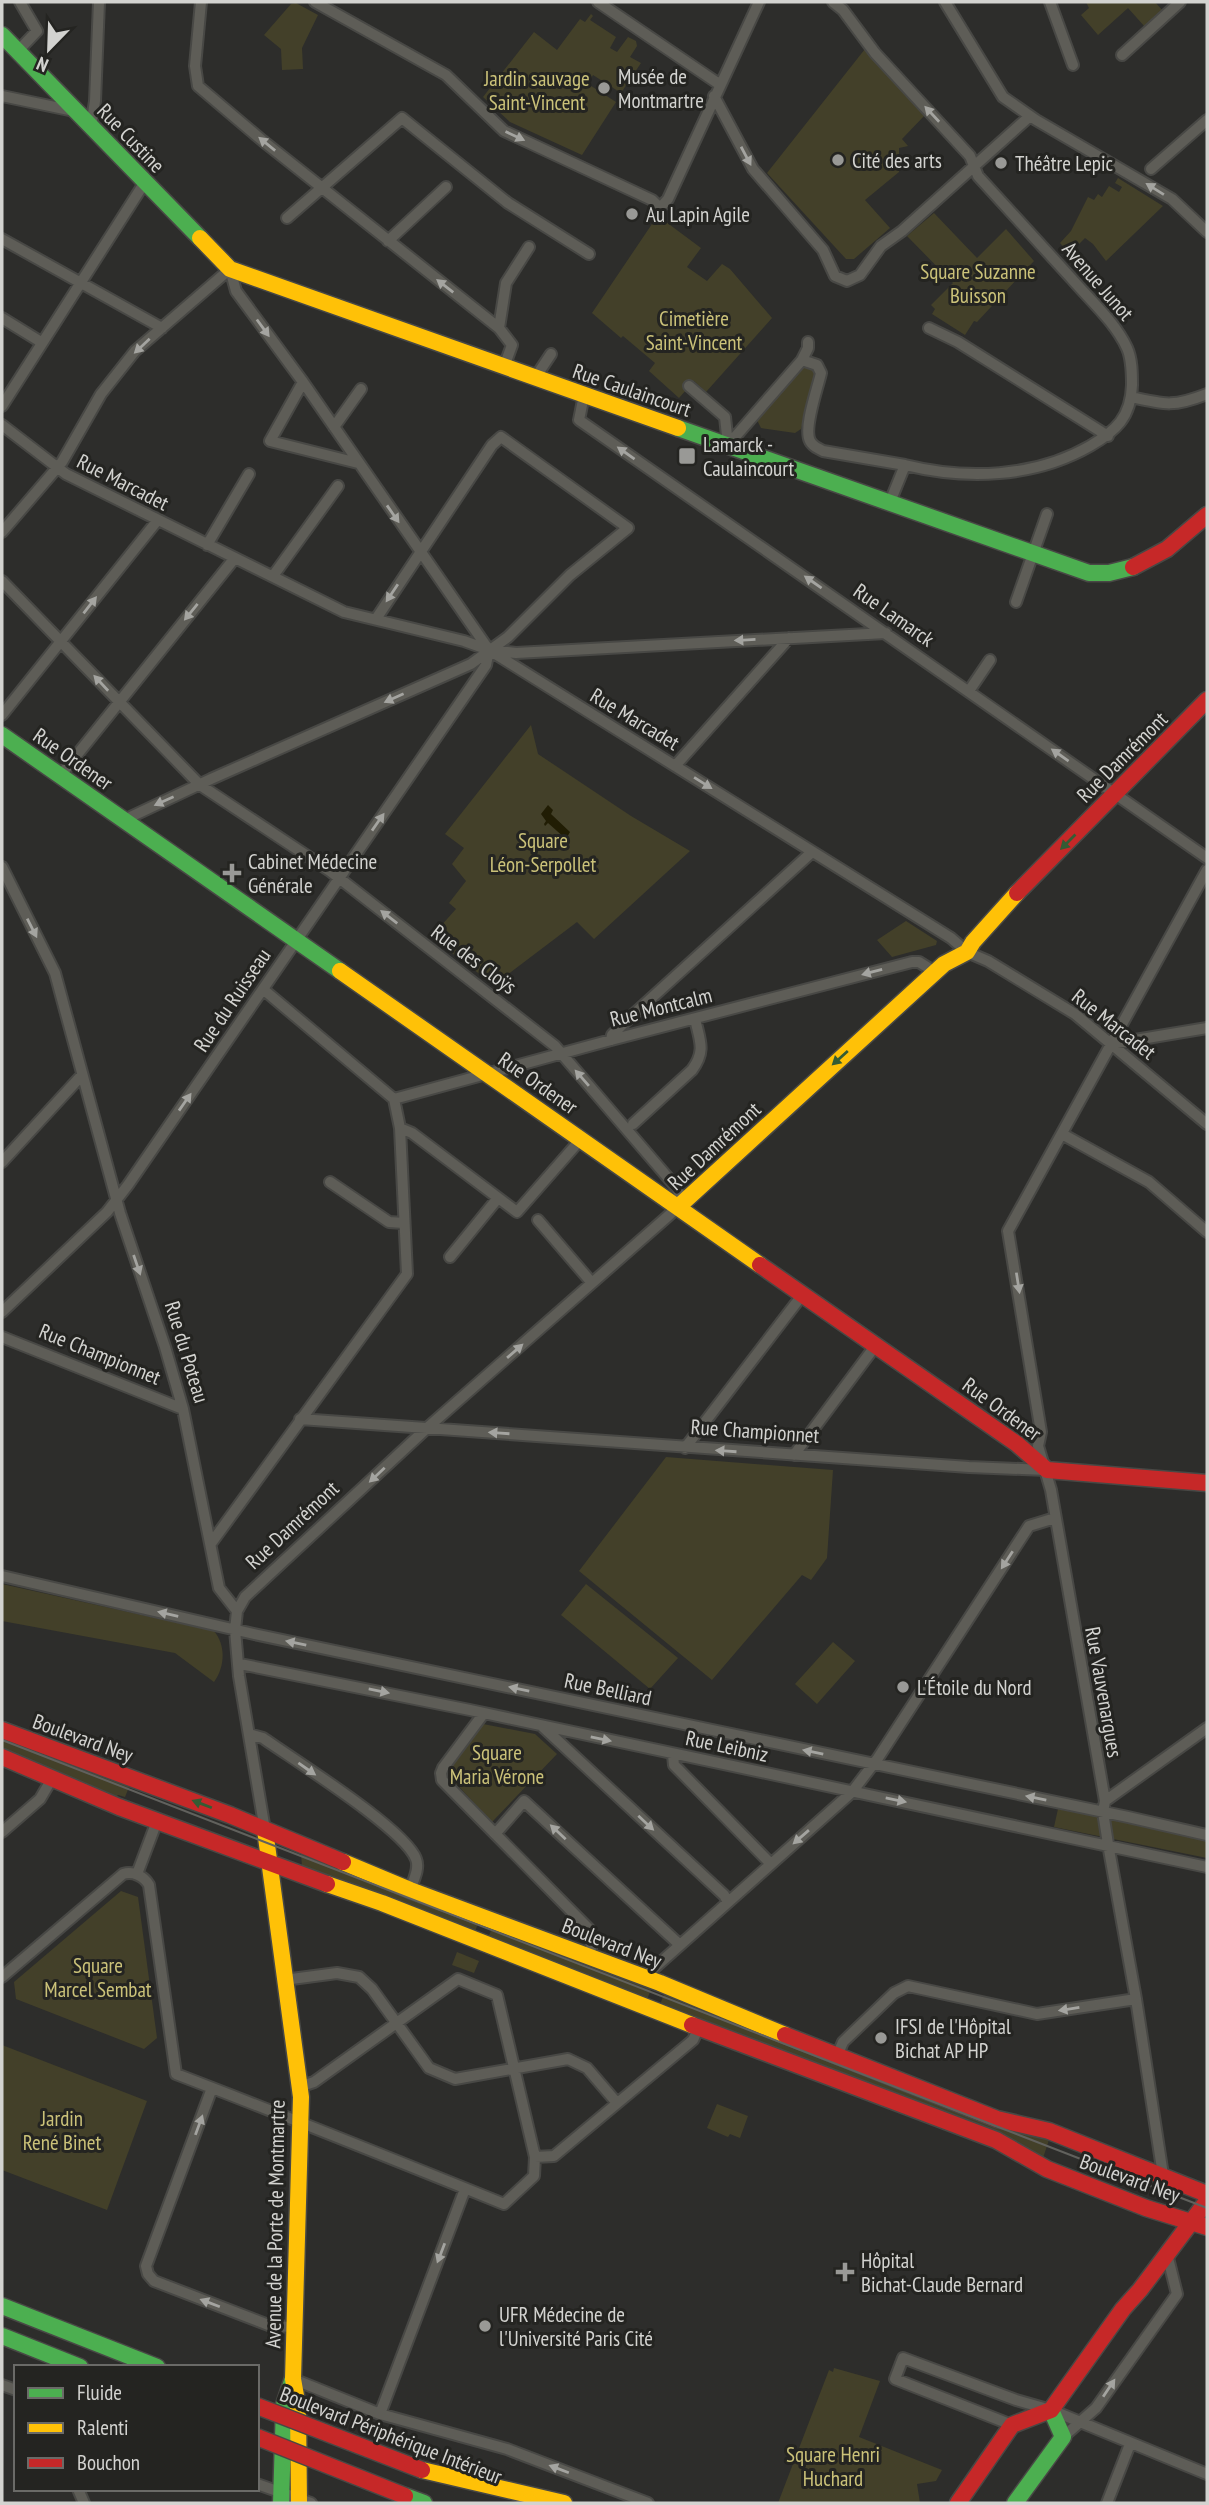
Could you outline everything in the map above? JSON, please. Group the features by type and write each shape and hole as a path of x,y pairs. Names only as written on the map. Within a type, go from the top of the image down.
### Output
{"main road":[{"name":"Rue Custine","path":"2,35 230,269"},
{"name":"Rue Caulaincourt","path":"230,269 1089,573 1110,573 1143,566 1207,515"},
{"name":"Rue Damrémont","path":"678,1207 944,964 967,952 1024,885 1207,700"},
{"name":"Rue Ordener","path":"2,735 1017,1444 1047,1470"},
{"name":"Rue Championnet","path":"1047,1470 1207,1482"},
{"name":"Boulevard Ney","path":"2,1730 71,1758 92,1762 410,1890 643,1978 1007,2123 1049,2131 1207,2194"},
{"name":"Boulevard Ney","path":"2,1757 53,1777 98,1799 383,1903 996,2140 1047,2169 1156,2212 1207,2227"},
{"path":"265,1830 269,1863"},
{"name":"Avenue de la Porte de Montmartre","path":"269,1863 299,2087 301,2123 293,2379 298,2410 292,2500"},
{"path":"958,2503 1012,2425 1051,2410 1123,2309 1207,2201"},
{"path":"2,2306 153,2365"},
{"path":"2,2336 75,2365"},
{"name":"Boulevard Périphérique Intérieur","path":"259,2407 509,2503"},
{"path":"1015,2503 1063,2437 1051,2410"},
{"path":"259,2438 416,2501"},
{"path":"422,2470 564,2503"}],"street":[{"path":"18,51 37,31 20,2"},
{"path":"91,126 95,101 99,2"},
{"path":"201,2 195,66 198,86 388,242 499,328 512,345 504,367"},
{"path":"315,2 446,75 504,131 652,200 660,208 668,199 759,2"},
{"path":"598,2 719,84"},
{"name":"Avenue Junot","path":"833,2 843,10 874,53 970,156 978,176 1100,310 1122,338 1129,352 1132,397"},
{"path":"945,2 1003,97 1030,116 1172,199 1207,232"},
{"path":"1050,2 1073,65"},
{"path":"1122,55 1180,2"},
{"path":"2,96 77,111"},
{"path":"714,96 753,169 823,250 835,276 847,281 860,275 881,246 902,231 1030,116"},
{"path":"288,218 402,118 508,204 589,254"},
{"path":"1151,169 1207,120"},
{"path":"2,406 145,183"},
{"path":"388,242 446,187"},
{"path":"2,239 162,328"},
{"path":"499,328 506,283 529,247"},
{"path":"2,532 56,469 101,394 135,351 230,269 236,291 303,382 489,650 516,653 886,633"},
{"path":"2,317 41,342"},
{"path":"929,328 958,342 1108,436"},
{"path":"728,445 802,360 808,342"},
{"path":"535,378 551,354"},
{"path":"802,360 817,365 821,373 808,426 808,436 814,446 823,451 967,474 1027,471 1065,459 1108,436 1120,423 1132,397 1166,405 1207,394"},
{"path":"303,382 270,441 358,463"},
{"path":"689,386 725,417 728,445"},
{"path":"334,427 361,389"},
{"name":"Rue Lamarck","path":"584,395 579,420 1207,858"},
{"name":"Rue Marcadet","path":"2,425 56,469 345,612 464,641 489,650 951,938 967,952 988,961 1075,1014 1207,1124"},
{"path":"124,820 471,664 508,638 570,575 628,528 501,437 492,445 376,619"},
{"path":"890,502 905,465"},
{"path":"207,545 249,474"},
{"path":"273,576 338,486"},
{"path":"1016,602 1047,513"},
{"path":"2,715 157,521"},
{"path":"60,776 234,559"},
{"name":"Rue des Cloÿs","path":"2,581 200,785 339,878 511,1011 562,1054 676,1187 681,1196 678,1207"},
{"path":"675,765 789,638"},
{"name":"Rue du Ruisseau","path":"2,1312 116,1200 486,666 489,650"},
{"path":"969,691 990,660"},
{"path":"457,670 470,688"},
{"path":"611,1040 612,1035 624,1023 811,852"},
{"name":"Rue du Poteau","path":"2,867 55,972 116,1200 183,1409 212,1542 219,1588 237,1611"},
{"path":"1207,870 1062,1134 1149,1182 1207,1232"},
{"name":"Rue Montcalm","path":"394,1099 912,962 919,962 935,972"},
{"path":"212,1542 407,1274 400,1128 394,1099 264,990"},
{"path":"633,1124 699,1061 702,1049 695,1019"},
{"path":"1111,1044 1207,1028"},
{"path":"2,1162 82,1075"},
{"path":"400,1128 412,1133 517,1212 581,1139"},
{"name":"Rue Vauvenargues","path":"1062,1134 1009,1231 1041,1432 1038,1446 1047,1470 1163,2175"},
{"path":"330,1182 389,1222 404,1223"},
{"path":"450,1257 498,1198"},
{"name":"Rue Damrémont","path":"237,1611 246,1597 427,1428 678,1207"},
{"path":"538,1220 592,1283"},
{"path":"685,1448 803,1294"},
{"name":"Rue Championnet","path":"2,1337 183,1409"},
{"path":"794,1455 876,1345"},
{"name":"Rue Championnet","path":"300,1419 685,1448 1047,1470"},
{"path":"643,1978 852,1792 873,1765 1029,1526 1055,1518"},
{"name":"Rue Belliard","path":"2,1576 235,1630 873,1765 1104,1806 1207,1835"},
{"path":"237,1611 235,1630 239,1676 265,1830"},
{"name":"Rue Leibniz","path":"240,1664 484,1713 1207,1867"},
{"path":"484,1713 441,1773 442,1780 589,1929 592,1943 589,1957"},
{"path":"542,1726 724,1895 728,1902"},
{"path":"1104,1806 1207,1728"},
{"path":"249,1734 263,1738 392,1829 415,1855 417,1862 410,1890"},
{"path":"673,1755 674,1765 771,1864"},
{"path":"2,1832 40,1799 53,1777"},
{"path":"496,1833 524,1801 680,1945"},
{"path":"136,1874 156,1821"},
{"path":"2,1977 123,1874 136,1874 149,1885 176,2074 504,2204 534,2176 535,2157 497,1994 458,1979 314,2082 299,2087"},
{"path":"284,1980 337,1973 355,1975 366,1983 429,2068 455,2079 561,2059 575,2060 587,2068 617,2103"},
{"path":"837,2056 844,2042 894,1993 908,1986 1037,2014 1136,1999"},
{"path":"535,2157 554,2156 693,2040 699,2027"},
{"path":"212,2088 146,2266 147,2271 154,2281 271,2326 294,2327"},
{"path":"380,2414 465,2189"},
{"path":"1063,2437 1096,2408 1177,2294 1167,2254"},
{"path":"1012,2425 895,2379 903,2358 1016,2400 1051,2410 1207,2474"},
{"path":"293,2379 380,2414 507,2449 648,2503"},
{"path":"1107,2503 1130,2444"},
{"path":"259,2485 292,2500"}],"green space":[{"path":"1086,2 1155,2 1163,11 1145,27 1128,8 1098,35 1081,15 1089,8"},
{"path":"296,3 318,15 302,48 303,69 282,70 281,49 264,35 291,4"},
{"name":"Jardin sauvage Saint-Vincent","path":"591,14 593,16 590,20 616,37 610,48 617,52 628,37 636,41 637,46 630,57 641,63 621,93 593,75 588,84 616,102 582,155 510,122 483,97 534,32 557,50 580,19 585,22"},
{"name":"Cité des arts","path":"865,49 925,115 902,139 908,146 899,148 899,172 865,200 890,228 854,259 846,259 767,173"},
{"path":"1118,178 1163,206 1106,261 1085,238 1067,251 1060,243 1071,231 1088,197 1094,200 1098,194 1102,197 1109,186 1119,192 1122,187 1115,183"},
{"name":"Square Suzanne Buisson","path":"934,213 977,258 1006,229 1034,261 977,322 974,321 965,335 932,314 935,309 931,305 953,283 907,236"},
{"name":"Cimetière Saint-Vincent","path":"662,219 701,248 687,267 707,281 722,264 730,269 772,318 706,392 694,381 679,398 649,371 655,363 592,313 654,221"},
{"path":"805,366 813,369 816,375 801,429 795,433 761,428 757,420"},
{"name":"Square Léon-Serpollet","path":"531,725 538,754 631,816 690,851 594,939 577,922 494,985 431,937 456,909 449,903 466,881 452,864 464,848 445,834"},
{"path":"906,921 937,941 936,945 892,957 877,940"},
{"path":"666,1457 833,1470 827,1558 811,1580 802,1575 712,1680 579,1571"},
{"path":"2,1584 214,1631 221,1643 223,1656 218,1676 214,1682 175,1653 2,1621"},
{"path":"586,1584 678,1658 650,1689 561,1615"},
{"path":"833,1642 855,1661 817,1704 795,1684"},
{"name":"Square Maria Vérone","path":"483,1724 535,1734 557,1754 492,1822 448,1775 449,1769"},
{"path":"2,1738 123,1779 122,1784 129,1787 125,1797 118,1795 115,1800 2,1750"},
{"path":"1058,1809 1207,1839 1207,1858 1054,1827"},
{"path":"301,1854 479,1920 474,1935 302,1866"},
{"name":"Square Marcel Sembat","path":"121,1891 138,1897 157,2038 144,2049 16,1999 14,1982"},
{"path":"493,1926 652,1987 646,2002 487,1940"},
{"path":"457,1952 479,1961 474,1973 452,1965"},
{"path":"665,1992 1050,2137 1042,2161 659,2007"},
{"name":"Jardin René Binet","path":"2,2045 147,2101 107,2210 2,2170"},
{"path":"717,2104 748,2116 740,2138 730,2134 728,2137 707,2128"},
{"name":"Square Henri Huchard","path":"834,2368 880,2381 859,2437 942,2470 936,2481 917,2484 920,2503 778,2503 829,2370 833,2372"}],"shaded area":[{"path":"548,805 553,810 551,814 570,832 566,839 548,823 545,826 546,821 541,814"}],"tram line":[{"path":"2,1740 1207,2208"}],"traffic: fast":[{"path":"2,35 200,238"},
{"path":"678,428 1089,573 1109,573 1133,567"},
{"path":"2,735 340,971"},
{"path":"2,2306 152,2365"},
{"path":"2,2336 75,2365"},
{"path":"281,2503 284,2405 292,2381"},
{"path":"1015,2503 1063,2437 1051,2410"},
{"path":"405,2496 424,2503"}],"traffic: slow":[{"path":"200,238 230,269 678,428"},
{"path":"678,1207 944,964 967,952 1017,893"},
{"path":"340,971 760,1265"},
{"path":"265,1830 301,2097 293,2379 298,2407 299,2503"},
{"path":"343,1862 410,1890 660,1983 785,2035"},
{"path":"327,1884 692,2025"},
{"path":"422,2470 564,2503"}],"traffic: jam":[{"path":"1133,567 1167,549 1207,515"},
{"path":"1017,893 1207,700"},
{"path":"760,1265 1017,1444 1047,1470 1207,1483"},
{"path":"2,1730 230,1815 343,1862"},
{"path":"2,1757 119,1807 327,1884"},
{"path":"692,2025 996,2140 1047,2169 1146,2208 1207,2227"},
{"path":"785,2035 997,2119 1049,2131 1207,2194"},
{"path":"958,2503 1012,2425 1051,2410 1123,2309 1207,2201"},
{"path":"259,2407 422,2470"},
{"path":"259,2438 405,2496"}],"place":[{"name":"Musée de Montmartre","path":"604,88"},
{"name":"Cité des arts","path":"838,160"},
{"name":"Théâtre Lepic","path":"1001,163"},
{"name":"Au Lapin Agile","path":"632,214"},
{"name":"Lamarck - Caulaincourt","path":"687,456"},
{"name":"Cabinet Médecine Générale","path":"232,873"},
{"name":"L'Étoile du Nord","path":"903,1687"},
{"name":"IFSI de l'Hôpital Bichat AP HP","path":"881,2038"},
{"name":"Hôpital Bichat-Claude Bernard","path":"845,2272"},
{"name":"UFR Médecine de l'Université Paris Cité","path":"485,2326"}]}
